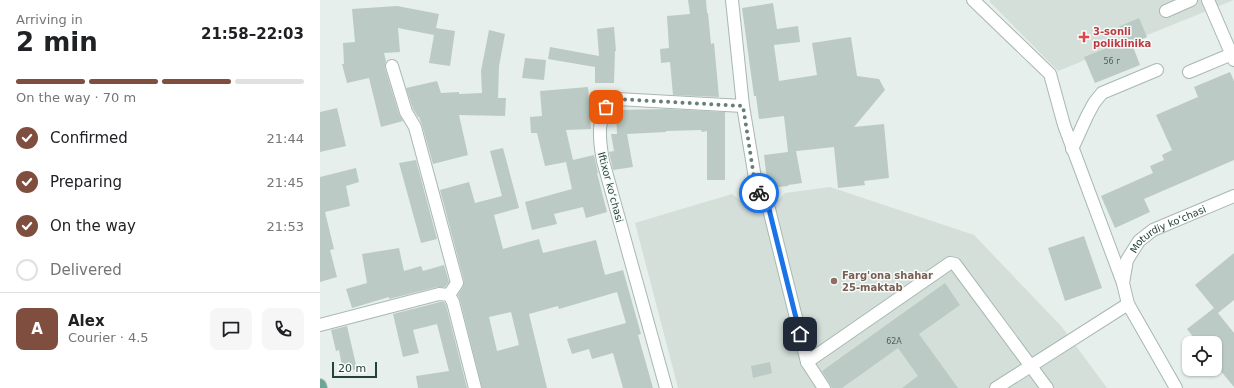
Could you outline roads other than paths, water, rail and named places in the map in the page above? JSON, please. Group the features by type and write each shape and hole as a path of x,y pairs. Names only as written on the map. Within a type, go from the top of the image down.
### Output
{"street":[{"path":"732,0 743,106 756,190 767,201 807,362 824,388"},
{"path":"973,0 1050,74 1072,149 1123,283"},
{"path":"1166,11 1191,0"},
{"path":"1189,72 1233,57 1208,0"},
{"path":"392,66 406,112 415,127 457,283 449,295"},
{"path":"1072,149 1087,116 1094,103 1102,93 1157,70"},
{"name":"Iftixor koʻchasi","path":"666,388 599,140 602,118 606,107 617,99 743,106"},
{"name":"Moturdiy ko'chasi","path":"1176,388 1128,304 1123,283 1127,260 1139,241 1153,230 1234,196"},
{"path":"807,362 950,263 955,264 1047,388"},
{"path":"320,325 439,294 449,295"},
{"path":"449,295 453,302 475,388"},
{"path":"996,388 1128,304"}],"place":[{"name":"3-sonli poliklinika","path":"1084,37"},
{"name":"Farg'ona shahar 25-maktab","path":"834,281"}]}
